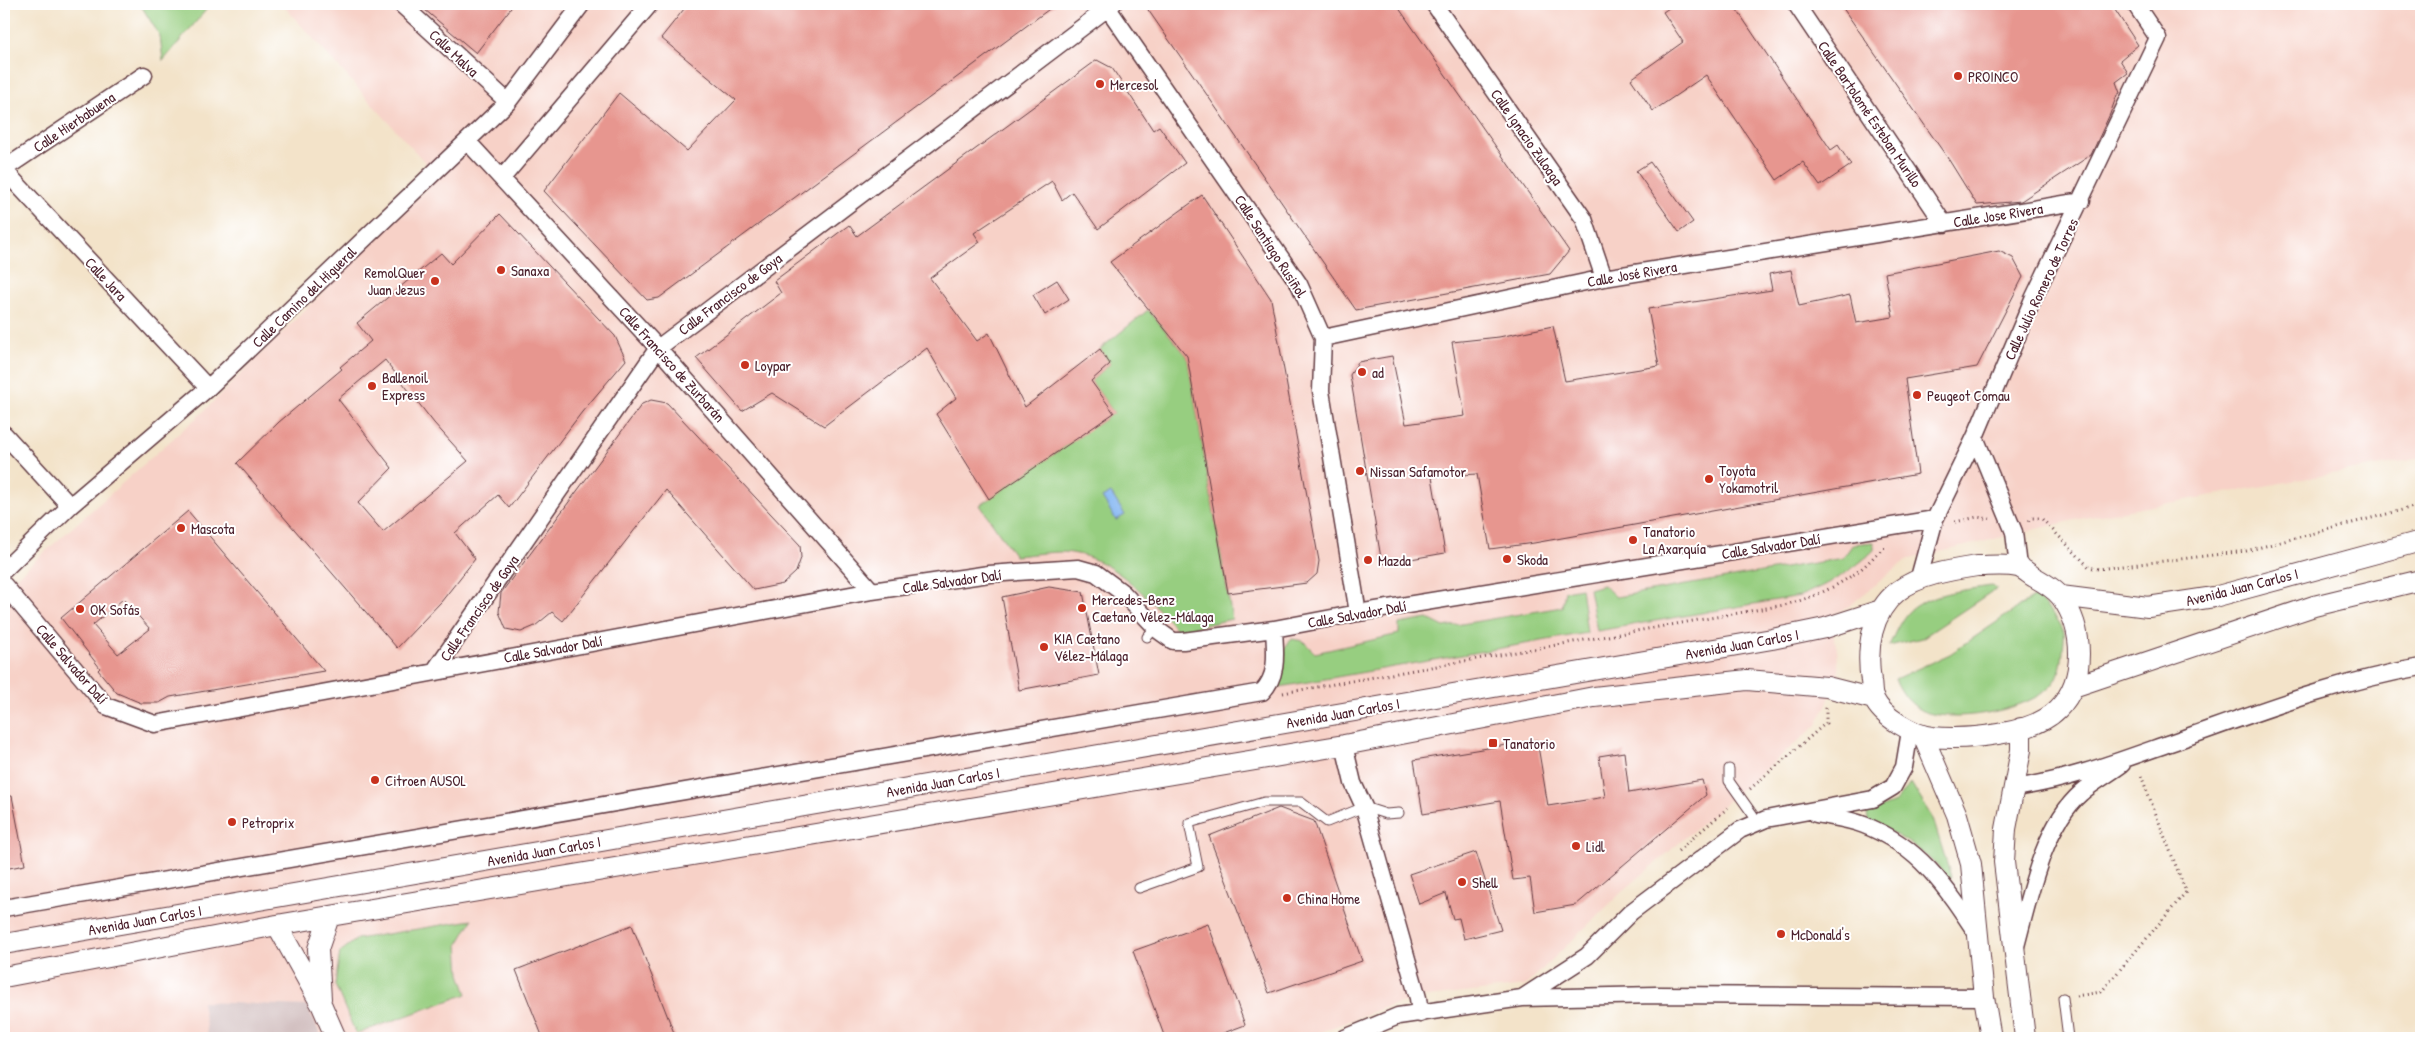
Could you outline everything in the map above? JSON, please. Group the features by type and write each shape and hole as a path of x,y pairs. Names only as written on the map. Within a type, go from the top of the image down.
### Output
{"street":[{"name":"Calle Malva","path":"401,4 508,102"},
{"name":"Calle Camino del Higueral","path":"4,570 70,506 208,388 508,102 582,4"},
{"path":"502,178 650,4"},
{"name":"Calle Ignacio Zuloaga","path":"1434,4 1584,219 1604,278"},
{"name":"Calle Bartolomé Esteban Murillo","path":"1796,4 1944,224"},
{"name":"Calle Julio Romero de Torres","path":"1918,581 1935,519 1975,437 2033,300 2082,201 2158,38 2135,4"},
{"name":"Calle Santiago Rusiñol","path":"1109,5 1299,284 1323,338 1321,391 1358,613"},
{"name":"Calle Francisco de Goya","path":"435,670 658,348 1109,5"},
{"name":"Calle Hierbabuena","path":"4,170 144,75"},
{"name":"Calle Francisco de Zurbarán","path":"467,141 658,348 872,591"},
{"name":"Calle Jara","path":"4,170 208,388"},
{"name":"Calle Jose Rivera","path":"1944,224 2082,201"},
{"name":"Calle José Rivera","path":"1323,338 1604,278 1944,224"},
{"path":"4,434 70,506"},
{"path":"1975,437 2014,532 2018,567"},
{"name":"Calle Salvador Dalí","path":"4,585 106,706 155,724 435,670 872,591 989,574 1078,568 1096,573 1123,593 1151,632 1173,641 1183,641 1274,629 1358,613 1935,519"},
{"name":"Avenida Juan Carlos I","path":"2061,596 2148,607 2214,597 2421,540"},
{"path":"1976,566 2018,567 2044,582 2061,596 2073,618 2079,643 2073,687 2059,709 2045,719 2021,728 1991,736 1957,739 1916,734 1894,721 1874,699 1868,654 1872,631 1881,610 1898,591 1944,571 1976,566"},
{"path":"2073,687 2314,606 2421,580"},
{"name":"Avenida Juan Carlos I","path":"4,944 1762,640 1825,628 1881,610"},
{"path":"4,908 1262,692 1271,680 1276,664 1274,629"},
{"path":"2014,788 2043,784 2134,756 2276,706 2388,673 2421,667"},
{"name":"Avenida Juan Carlos I","path":"4,977 277,925 1344,745 1594,697 1747,680 1827,687 1874,699"},
{"path":"2021,728 2021,750 2006,829 2004,862 2025,1038"},
{"path":"1522,998 1587,956 1632,912 1740,830 1766,819 1873,799 1893,787 1904,767 1916,734"},
{"path":"1916,734 1957,814 1969,856 1984,997 1991,1038"},
{"path":"1344,745 1353,783 1364,807 1418,998 1420,1014"},
{"path":"2014,952 2034,876 2048,841 2066,810 2081,793 2134,756"},
{"path":"1806,812 1863,824 1894,839 1927,864 1949,891 1978,936"},
{"path":"322,1006 318,949 329,917"},
{"path":"277,925 322,1006 336,1038"},
{"path":"1345,1038 1398,1016 1522,998 1656,994 1984,997"}],"lane":[{"path":"1729,769 1729,781 1758,822"},
{"path":"1139,888 1198,867 1188,823 1264,802 1301,802 1327,822 1364,807 1386,814 1399,812"},
{"path":"2063,998 2068,1038"}],"path":[{"path":"1928,542 1938,540 1955,522 1977,517 1995,521 2014,532 2032,518 2041,518 2089,567 2098,569 2246,551 2421,505"},
{"path":"1453,662 1784,605 1807,599 1835,587 1863,568 1875,554 1890,545"},
{"path":"1675,854 1826,723 1827,687"},
{"path":"2063,998 2101,992 2186,892 2134,756"}],"shaded area":[{"path":"282,4 2421,4 2421,458 2079,519 1906,560 1848,607 1828,617 1837,649 1839,677 1817,725 1623,891 1525,986 1418,998 1383,1008 1305,1038 4,1038 4,588 203,412 438,177"},
{"path":"202,1002 307,1006 322,1038 208,1038"}],"green space":[{"path":"140,4 211,4 163,61 160,36"},
{"path":"1148,310 1187,356 1232,619 1178,631 1131,583 1117,572 1088,557 1066,552 1015,556 980,505 1114,413 1091,381 1110,364 1100,349"},
{"path":"1874,542 1874,550 1857,565 1830,582 1800,596 1597,631 1589,589 1603,585 1616,597 1843,558 1853,544"},
{"path":"1991,586 1997,588 1922,638 1889,646 1902,619 1914,607 1941,595"},
{"path":"1581,588 1587,633 1274,688 1284,664 1285,647 1292,639 1303,641 1315,653 1399,634 1399,624 1428,619 1444,627 1562,607 1565,591"},
{"path":"2035,596 2055,617 2064,632 2062,660 2058,674 2051,686 2027,702 1975,715 1957,716 1928,713 1912,704 1904,695 1895,679 1950,654"},
{"path":"1911,783 1933,819 1951,877 1949,878 1930,859 1912,845 1868,821 1867,813 1895,802"},
{"path":"472,920 458,944 460,974 467,994 356,1034 335,985 340,952 357,939"}],"water":[{"path":"1111,493 1125,515 1116,520 1102,498"}],"building":[{"path":"418,4 514,4 476,53"},
{"path":"688,4 1056,4 659,298 647,300 544,191 619,93 687,151 736,100 661,38"},
{"path":"1144,4 1396,4 1569,251 1550,274 1356,310"},
{"path":"1675,4 1733,4 1831,150 1838,145 1851,165 1820,186 1803,162 1777,180 1706,75 1653,111 1631,79 1683,42 1663,12"},
{"path":"1840,4 2111,4 2138,45 2120,60 2128,73 2116,82 2120,93 2117,95 2091,155 2021,201 1977,205 1949,160"},
{"path":"1097,60 1112,68 1153,130 1159,126 1185,163 1098,229 1072,192 1062,200 1052,181 974,233 980,242 930,278 977,341 989,333 1025,407 1100,349 1110,364 1091,381 1114,413 989,499 936,414 956,398 927,348 824,426 772,393 742,411 696,358 781,293 774,281 849,225 857,236"},
{"path":"1650,162 1693,222 1679,232 1636,171"},
{"path":"1202,195 1271,299 1319,561 1317,574 1307,583 1228,593 1187,356 1110,262"},
{"path":"500,214 615,336 626,360 582,412 509,508 498,495 455,533 475,559 441,602 397,648 237,463 279,422 342,369 340,367 371,341 357,323 441,253 451,264","holes":["385,360 434,423 468,461 383,532 358,503 392,468 338,399"]},
{"path":"1999,251 2013,258 2023,277 1977,367 1905,379 1918,474 1534,543 1490,549 1477,474 1432,477 1445,553 1382,564 1350,375 1358,362 1392,356 1406,424 1465,416 1452,342 1499,337 1553,326 1565,381 1659,366 1648,309 1772,290 1769,274 1791,270 1799,306 1850,295 1856,323 1893,317 1885,273"},
{"path":"1057,280 1069,299 1045,315 1033,295"},
{"path":"651,400 667,403 800,545 801,558 796,572 783,584 754,590 666,490 563,621 552,612 535,626 521,632 506,629 499,612 501,593 642,404"},
{"path":"188,511 324,671 170,697 159,703 141,703 117,693 61,618","holes":["123,599 150,629 118,654 93,625"]},
{"path":"1049,587 1083,592 1099,675 1019,690 1002,597"},
{"name":"Lidl","path":"1537,740 1548,806 1605,797 1599,756 1624,752 1629,793 1702,780 1706,795 1576,905 1535,912 1530,878 1513,880 1500,801 1423,814 1414,760"},
{"path":"4,796 12,796 25,865 4,869"},
{"name":"China Home","path":"1279,808 1314,821 1362,961 1269,993 1209,836"},
{"path":"1476,852 1501,930 1464,939 1459,918 1453,919 1446,893 1419,904 1409,874"},
{"path":"1208,924 1245,1025 1210,1038 1165,1038 1133,951"},
{"path":"632,925 676,1038 543,1038 516,970"}],"place":[{"name":"PROINCO","path":"1958,76"},
{"name":"Mercesol","path":"1100,84"},
{"name":"Sanaxa","path":"501,270"},
{"name":"RemolQuer Juan Jezus","path":"435,281"},
{"name":"Loypar","path":"745,365"},
{"name":"ad","path":"1362,372"},
{"name":"Ballenoil Express","path":"372,386"},
{"name":"Peugeot Comau","path":"1917,395"},
{"name":"Nissan Safamotor","path":"1360,471"},
{"name":"Toyota Yokamotril","path":"1709,479"},
{"name":"Mascota","path":"181,528"},
{"name":"Tanatorio La Axarquía","path":"1633,540"},
{"name":"Skoda","path":"1507,559"},
{"name":"Mazda","path":"1368,560"},
{"name":"Mercedes-Benz Caetano Vélez-Málaga","path":"1082,608"},
{"name":"OK Sofás","path":"80,609"},
{"name":"KIA Caetano Vélez-Málaga","path":"1044,647"},
{"name":"Tanatorio","path":"1493,743"},
{"name":"Citroen AUSOL","path":"375,780"},
{"name":"Petroprix","path":"232,822"},
{"name":"Lidl","path":"1576,846"},
{"name":"Shell","path":"1462,882"},
{"name":"China Home","path":"1287,898"},
{"name":"McDonald's","path":"1781,934"}]}
